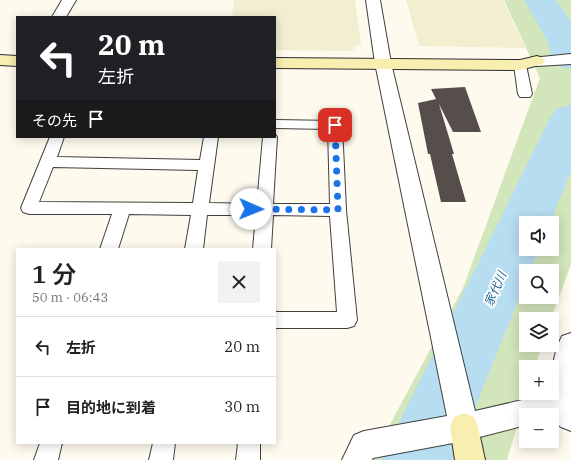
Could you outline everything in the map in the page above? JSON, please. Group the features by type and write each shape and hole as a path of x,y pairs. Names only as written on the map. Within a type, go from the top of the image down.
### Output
{"street":[{"path":"60,16 69,0"},
{"path":"373,0 383,63 464,427 470,460"},
{"path":"276,63 520,65 537,61 571,59"},
{"path":"0,60 16,61"},
{"path":"360,453 464,427 563,412 571,344"}],"lane":[{"path":"520,65 525,94"},
{"path":"276,124 335,125 338,210 347,320 276,320"},
{"path":"57,138 29,208 338,210"},
{"path":"194,248 211,138"},
{"path":"262,248 270,138"},
{"path":"47,162 206,165"},
{"path":"110,248 122,209"},
{"path":"46,460 51,444"},
{"path":"161,460 164,444"},
{"path":"248,460 249,444"}],"shaded area":[{"path":"234,0 355,0 361,43 351,51 276,50 276,16 232,16"},
{"path":"406,0 503,0 525,48 419,46"}],"green space":[{"path":"504,0 571,0 571,264 559,297 559,264 519,264 519,304 556,304 554,312 519,312 519,352 540,352 537,360 519,360 519,400 525,400 523,408 519,408 519,420 507,460 371,460 463,288 540,78"}],"building":[{"path":"465,87 481,132 453,132 439,104 466,202 441,202 430,154 428,154 418,103 436,99 431,89"}],"waterway":[{"name":"家代川","path":"540,0 565,40 571,58"},
{"name":"家代川","path":"418,460 571,118"}],"route":[{"path":"251,209 338,210 335,125"}]}
